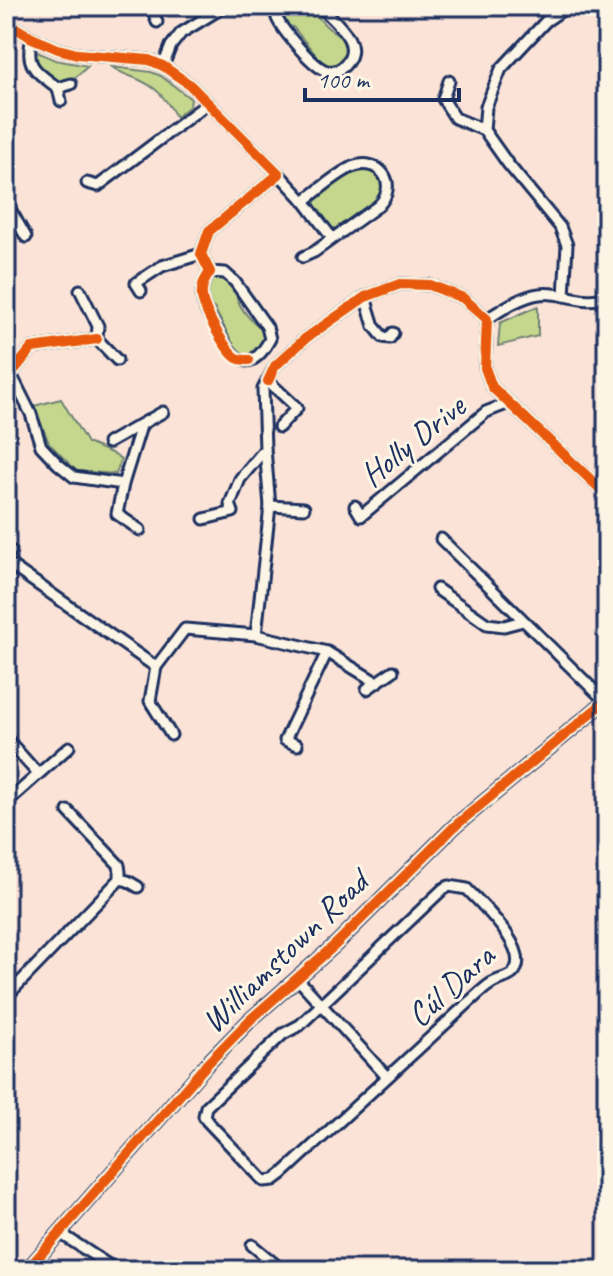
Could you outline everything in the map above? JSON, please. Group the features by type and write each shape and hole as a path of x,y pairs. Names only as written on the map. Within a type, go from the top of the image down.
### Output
{"street":[{"path":"151,6 157,22"},
{"path":"163,66 171,46 181,33 225,6"},
{"path":"275,6 280,24 314,65 331,72 346,64 352,55 352,45 348,35 320,6"},
{"path":"484,130 486,107 501,69 546,21 568,6"},
{"path":"6,22 58,49 77,54 149,60 163,66 189,84 279,174 332,238"},
{"path":"32,38 29,60 33,68 58,88 61,101"},
{"path":"449,81 443,99 455,118 484,130 560,227 567,245 564,296"},
{"path":"58,88 71,84"},
{"path":"97,200 98,186 208,103"},
{"path":"303,257 385,199 389,190 385,176 378,168 361,165 350,168 304,201"},
{"path":"210,272 201,254 209,231 279,174"},
{"path":"87,183 98,186"},
{"path":"6,202 26,237"},
{"path":"141,291 136,283 162,266 201,254"},
{"path":"210,272 225,273 235,282 267,327 270,339 263,352 255,358 245,361 228,350 203,304 203,283 210,272"},
{"path":"256,635 270,506 263,389 275,366 306,338 365,297 400,284 430,285 463,298 487,319"},
{"path":"80,290 98,326 97,339 117,360"},
{"path":"487,319 518,300 541,293 586,300 607,296"},
{"path":"365,297 374,326 383,337 390,338 393,333"},
{"path":"487,319 485,368 492,387 607,495"},
{"path":"97,339 32,348 8,374 31,414 41,446 58,464 74,477 123,484"},
{"path":"268,381 297,408 279,427"},
{"name":"Holly Drive","path":"355,506 361,516 486,412 509,403"},
{"path":"108,443 163,412"},
{"path":"140,530 117,514 141,426"},
{"path":"204,519 233,512 230,504 240,479 265,449"},
{"path":"270,506 304,508"},
{"path":"441,539 606,701"},
{"path":"8,557 156,667"},
{"path":"437,589 487,624 504,626 523,621"},
{"path":"171,735 150,701 156,667 185,629 256,635 327,652 376,682"},
{"path":"297,745 285,740 327,652"},
{"path":"367,689 393,671"},
{"name":"Williamstown Road","path":"27,1270 207,1064 250,1020 335,945 455,826 606,701"},
{"path":"6,738 38,774"},
{"path":"6,803 69,747"},
{"path":"6,997 120,879 119,865 68,811"},
{"path":"120,879 138,887"},
{"name":"Cúl Dara","path":"456,886 467,889 505,931 518,962 510,976 492,982 479,993 282,1174 264,1181 207,1121 204,1112 208,1104 283,1034 300,1025 322,1004 443,889 456,886"},
{"path":"297,978 387,1077"},
{"path":"60,1233 116,1270"},
{"path":"252,1245 282,1270"}],"green space":[{"path":"280,6 313,6 317,16 343,37 348,49 343,58 329,67 320,64 293,27 287,25 280,14"},
{"path":"35,51 55,60 88,66 76,77 56,82 34,63 32,56"},
{"path":"112,67 161,76 191,99 190,106 176,117 155,89"},
{"path":"368,170 383,184 381,193 339,229 331,228 315,206 315,199 350,174"},
{"path":"221,277 236,292 248,316 260,326 265,340 254,353 240,353 230,345 231,340 210,306 209,283 211,279"},
{"path":"538,306 538,336 498,346 500,323"},
{"path":"61,399 87,443 121,459 116,474 76,471 49,443 34,406"}],"cycle path":[{"path":"6,22 58,49 77,54 149,60 163,66 189,84 279,174 209,231 201,254 210,272 202,289 206,310 232,354 240,360 249,360"},
{"path":"268,381 275,366 306,338 365,297 400,284 430,285 463,298 487,319 485,368 492,387 607,495"},
{"path":"6,373 11,374 32,348 97,339"},
{"path":"27,1270 207,1064 250,1020 335,945 455,826 607,700"}]}
